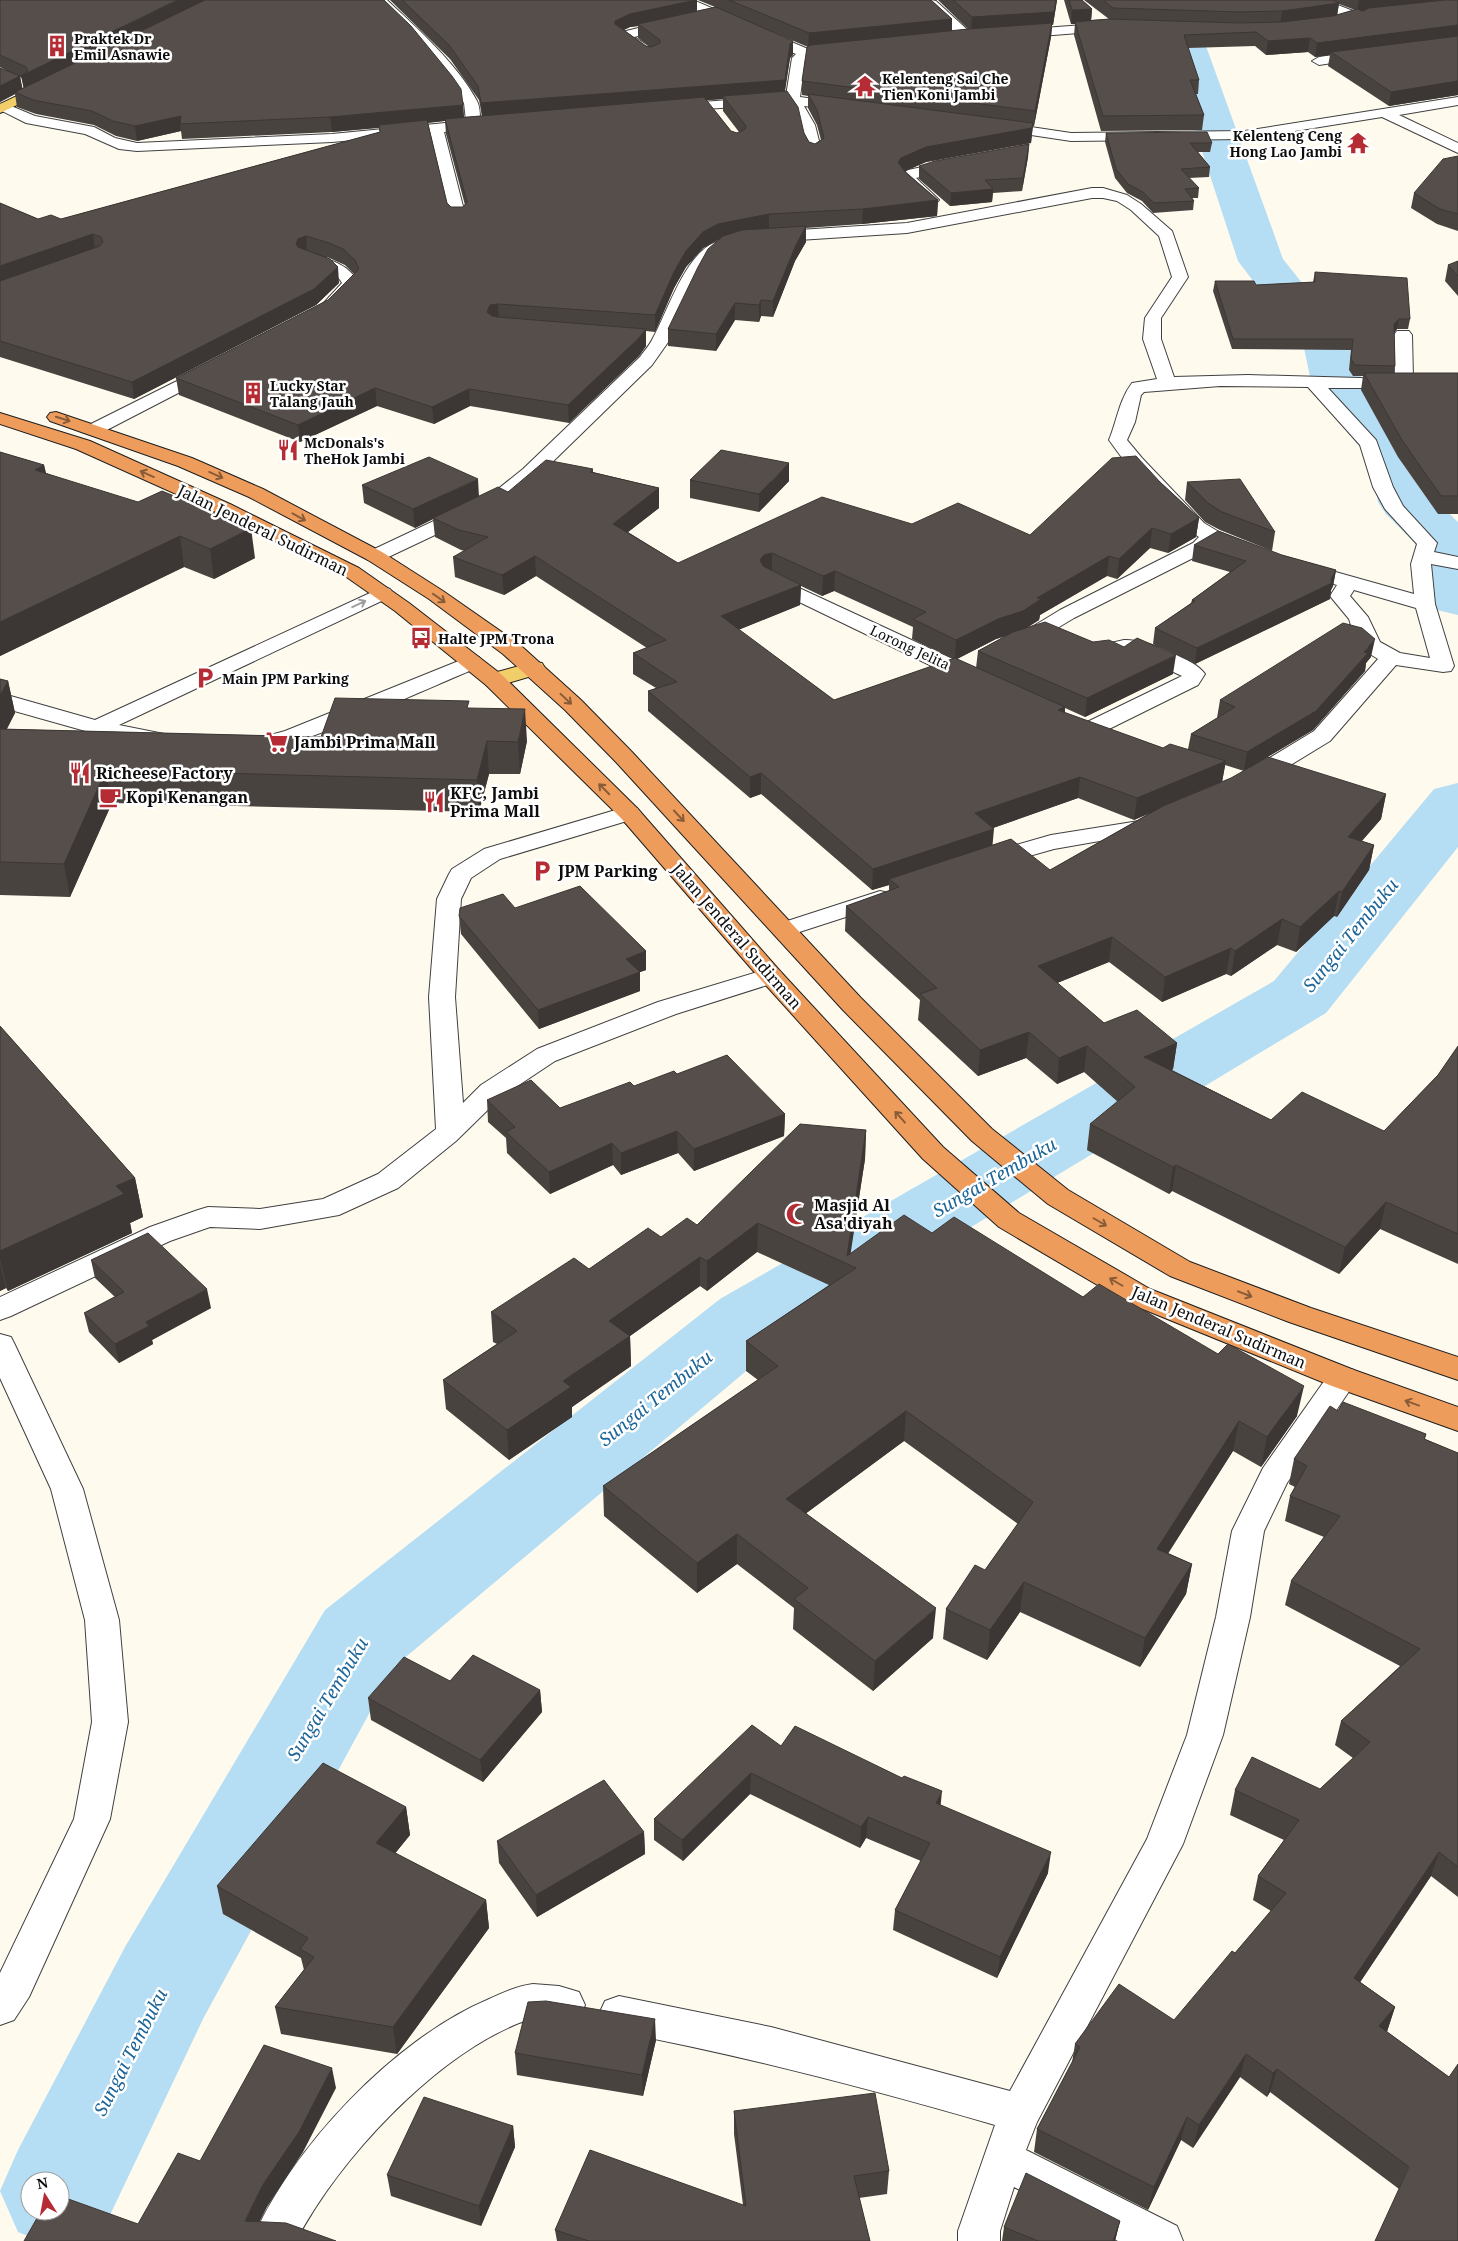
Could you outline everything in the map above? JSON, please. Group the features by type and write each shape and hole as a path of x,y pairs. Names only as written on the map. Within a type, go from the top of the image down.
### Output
{"highway":[{"name":"Jalan Jenderal Sudirman","path":"3,407 223,508 352,572 383,593 494,680 629,813 771,976 933,1154 1009,1220 1139,1296 1342,1378 1458,1419"},
{"name":"Jalan Jenderal Sudirman","path":"38,411 95,429 185,462 256,494 375,556 436,595 511,649 534,668 624,757 852,1004 982,1135 1058,1197 1180,1269 1300,1315 1458,1369"},
{"path":"223,508 256,494"}],"main road":[{"path":"1,104 53,76"},
{"path":"494,680 534,668"}],"street":[{"path":"380,0 418,35 461,87 471,103 474,125"},
{"path":"685,0 806,53"},
{"path":"1314,0 1392,32"},
{"path":"931,4 972,37 948,39"},
{"path":"652,54 623,36 718,14"},
{"path":"1337,22 1379,14"},
{"path":"1094,16 1108,27"},
{"path":"1005,35 1126,27"},
{"path":"815,153 810,145 810,131 792,100 799,58 806,53 853,48"},
{"path":"1319,61 1381,52"},
{"path":"663,109 714,112 792,100 859,108"},
{"path":"983,124 1071,137 1245,135 1457,102"},
{"path":"1,104 31,120 89,130 110,141 137,147 332,138 503,122"},
{"path":"1384,113 1458,149"},
{"path":"436,128 458,218"},
{"path":"1040,148 1071,137"},
{"path":"953,219 906,177 930,168 968,162"},
{"path":"375,556 500,497 530,473 646,361 651,340 701,262 711,251 741,240 907,228 1092,193 1112,194 1136,207 1166,234 1180,277 1154,318 1152,339 1168,382"},
{"path":"308,259 338,269 348,278 351,284 323,312 314,316"},
{"path":"1403,335 1404,383"},
{"path":"95,429 227,361"},
{"path":"1426,604 1348,583 1270,558 1212,536 1197,527 1135,462 1118,440 1126,422 1132,395 1138,387 1168,382 1241,380 1361,384 1458,383"},
{"path":"1321,383 1369,444 1383,487 1395,509 1427,543 1429,558"},
{"path":"957,669 1043,630 1067,614 1200,547 1212,536"},
{"path":"1348,583 1340,596 1363,625 1366,638 1375,650 1392,658 1443,666 1426,604 1421,564 1429,558 1458,563"},
{"name":"Lorong Jelita","path":"771,581 998,688"},
{"path":"97,727 383,593"},
{"path":"1043,630 1092,653 1134,646 1194,674 1190,680 1083,726 1114,738"},
{"path":"1235,783 1322,736 1392,658"},
{"path":"234,750 263,745 293,736 471,662"},
{"path":"0,700 97,727 173,743"},
{"path":"451,1130 442,996 449,899 461,874 492,854 629,813"},
{"path":"972,866 1051,842 1144,827 1175,815"},
{"path":"784,930 896,892"},
{"path":"0,1309 160,1234 208,1217 260,1219 329,1208 388,1181 451,1130 491,1091 546,1055 668,1008 771,976"},
{"path":"0,1345 67,1489 102,1620 110,1722 92,1819 16,1984 0,2007"},
{"path":"979,2241 979,2231 1002,2159 1020,2113 1164,1844 1205,1735 1233,1617 1248,1531 1274,1477 1342,1378"},
{"path":"274,2241 303,2188 358,2122 405,2076 443,2046 490,2017 517,2005 548,2002 666,2022 850,2064 1020,2113"},
{"path":"1002,2159 1162,2241"}],"building":[{"path":"0,0 177,0 21,76 28,71 26,67 0,55"},
{"path":"205,0 384,0 411,26 452,76 461,89 463,105 330,117 180,124 181,116 135,126 113,121 92,111 33,100 15,92"},
{"path":"402,0 696,0 630,14 615,21 615,24 646,46 651,47 660,43 660,40 638,24 716,7 793,41 790,44 785,80 481,103 478,86 449,45"},
{"path":"729,0 931,0 952,19 809,33"},
{"path":"953,0 1056,0 1054,12 972,17"},
{"path":"1069,0 1082,0 1092,9 1072,10"},
{"path":"1103,0 1332,0 1339,3 1282,11 1240,12 1113,8"},
{"path":"1458,0 1458,25 1317,43 1310,38 1268,41 1256,32 1184,35 1199,80 1190,80 1204,115 1103,116 1075,22 1109,19 1240,23 1282,22 1333,16 1357,9 1363,11 1369,8"},
{"path":"1052,23 1035,111 802,81 807,47 811,45 968,29"},
{"path":"1458,36 1458,81 1391,92 1331,52"},
{"path":"0,68 20,76 0,86"},
{"path":"787,91 798,107 804,133 809,142 815,144 824,138 817,110 808,94 1033,123 1032,128 926,147 901,158 898,162 905,172 938,200 863,209 769,214 718,224 703,232 686,251 674,272 655,315 490,305 487,312 492,316 498,317 646,329 638,339 568,405 469,389 432,407 375,388 298,425 176,378 328,300 359,269 355,260 343,249 306,236 298,239 296,244 298,247 330,259 338,267 314,289 132,382 0,341 0,281 100,246 103,242 101,237 93,234 0,266 0,203 38,219 51,215 61,219 380,132 379,125 427,120 447,203 451,207 463,207 467,202 445,119 704,97 731,131 737,133 745,129 746,126 723,96"},
{"path":"1207,132 1212,143 1190,143 1210,167 1181,169 1199,188 1185,189 1194,201 1154,203 1143,192 1128,184 1116,169 1106,133"},
{"path":"1029,144 1023,178 985,180 993,189 951,193 919,166 935,161"},
{"path":"1458,156 1458,214 1440,209 1414,193 1443,159"},
{"path":"806,226 796,245 773,301 761,300 759,305 735,303 716,334 668,329 708,249 723,236 742,230"},
{"path":"1458,261 1458,276 1448,265"},
{"path":"1315,272 1407,278 1410,319 1399,319 1394,324 1395,366 1355,365 1351,359 1353,339 1233,339 1215,281 1254,281 1256,285 1315,282"},
{"path":"1364,373 1458,373 1458,496 1441,496 1402,440"},
{"path":"721,450 789,463 759,494 690,480"},
{"path":"0,452 44,465 35,470 138,502 162,491 251,528 210,549 180,536 0,622"},
{"path":"1136,456 1160,482 1199,518 1171,534 1152,528 1119,559 1109,556 1037,598 1041,599 1023,611 998,619 956,640 913,619 926,612 835,571 823,576 772,553 764,555 760,560 763,566 801,585 721,616 834,700 955,658 1065,707 1058,710 1163,748 1170,744 1226,761 1137,798 1080,777 975,813 994,829 873,869 761,773 750,777 648,691 677,682 633,653 666,640 535,556 502,575 453,557 488,537 459,530 433,518 498,487 508,492 546,460 593,469 590,472 659,488 613,524 678,563 822,497 912,524 958,503 1030,535 1112,458"},
{"path":"429,457 478,479 413,509 362,485"},
{"path":"1240,479 1275,532 1222,512 1208,503 1187,482"},
{"path":"1218,531 1282,555 1336,570 1331,579 1332,583 1197,648 1155,628 1195,601 1192,600 1246,561 1194,545"},
{"path":"1045,622 1093,642 1109,640 1124,647 1137,638 1176,655 1087,698 978,651 1013,632"},
{"path":"1343,623 1362,628 1375,639 1364,652 1368,653 1316,711 1247,752 1191,734 1235,707 1220,700"},
{"path":"0,679 8,681 0,696"},
{"path":"335,698 469,701 467,708 525,709 518,742 487,741 477,780 106,770 64,864 0,862 0,729 321,737"},
{"path":"1268,757 1386,794 1348,837 1374,845 1342,892 1339,891 1300,927 1282,919 1235,951 1231,948 1165,977 1112,937 1038,966 1104,1023 1137,1010 1177,1043 1144,1057 1271,1120 1302,1092 1384,1131 1438,1075 1458,1046 1458,1234 1386,1202 1345,1247 1176,1165 1173,1167 1090,1124 1135,1087 1087,1046 1059,1058 1029,1032 980,1050 920,994 937,988 846,906 899,887 889,879 1011,839 1050,870 1163,806 1231,778"},
{"path":"580,886 646,951 626,959 640,972 538,1010 459,916 460,908 503,894 515,908"},
{"path":"0,1026 135,1178 116,1186 124,1194 0,1251"},
{"path":"727,1055 785,1114 694,1149 677,1131 621,1153 612,1143 549,1172 506,1132 515,1127 487,1100 531,1080 560,1108 630,1082 634,1086 674,1071 677,1074"},
{"path":"800,1124 866,1130 847,1256 904,1215 932,1233 954,1217 1083,1297 1099,1284 1218,1354 1228,1344 1304,1386 1267,1437 1239,1421 1157,1549 1192,1564 1145,1638 1024,1582 990,1630 946,1609 975,1565 985,1570 1033,1502 906,1411 786,1499 936,1608 875,1661 794,1599 808,1588 737,1534 697,1563 603,1486 778,1366 746,1341 856,1268 758,1223 707,1261 700,1257 609,1321 630,1336 563,1381 571,1387 507,1430 443,1380 517,1331 491,1312 574,1258 589,1269 648,1228 661,1237 687,1218 697,1225"},
{"path":"148,1233 207,1289 146,1322 149,1326 115,1344 84,1313 124,1292 91,1260"},
{"path":"1343,1402 1426,1434 1424,1439 1458,1453 1458,1867 1439,1852 1354,1978 1395,2007 1379,2026 1449,2077 1458,2064 1458,2241 1375,2241 1409,2167 1277,2069 1273,2073 1246,2054 1199,2125 1187,2117 1154,2187 1037,2129 1080,2047 1075,2044 1119,1984 1174,2020 1232,1951 1235,1953 1286,1893 1258,1876 1299,1820 1235,1790 1252,1757 1320,1789 1370,1742 1341,1721 1420,1649 1291,1581 1340,1516 1290,1496 1307,1466 1294,1459 1330,1406 1338,1411"},
{"path":"473,1655 540,1690 480,1760 368,1698 404,1657 450,1681"},
{"path":"752,1725 781,1746 795,1726 902,1778 904,1776 942,1791 936,1803 1051,1852 1000,1957 895,1910 930,1843 868,1817 861,1827 751,1773 682,1840 654,1819"},
{"path":"323,1763 406,1807 376,1843 486,1900 393,2027 275,2007 314,1957 300,1949 308,1938 217,1886"},
{"path":"604,1780 644,1832 536,1895 497,1841"},
{"path":"546,2001 655,2019 642,2075 515,2053 528,2002"},
{"path":"264,2045 332,2068 299,2132 262,2186 245,2221 286,2223 336,2241 24,2241 35,2221 70,2221 70,2200 138,2224 178,2153 200,2161"},
{"path":"875,2093 889,2171 854,2176 870,2241 589,2241 555,2230 590,2150 746,2206 734,2111"},
{"path":"424,2097 513,2126 479,2206 387,2175"},
{"path":"1026,2173 1120,2221 1113,2241 1038,2241 1004,2227"}],"waterway":[{"name":"Sungai Tembuku","path":"1168,0 1175,5 1183,35 1261,261 1328,347 1339,391 1396,456 1406,502 1442,538 1458,597"},
{"name":"Sungai Tembuku","path":"70,2171 164,1983 360,1638 751,1320 1300,997 1458,803"}],"place":[{"name":"Praktek Dr Emil Asnawie","path":"57,46"},
{"name":"Kelenteng Sai Che Tien Koni Jambi","path":"865,86"},
{"name":"Kelenteng Ceng Hong Lao Jambi","path":"1358,143"},
{"name":"Lucky Star Talang Jauh","path":"253,393"},
{"name":"McDonals's TheHok Jambi","path":"288,450"},
{"name":"Halte JPM Trona","path":"421,638"},
{"name":"Main JPM Parking","path":"205,678"},
{"name":"Jambi Prima Mall","path":"277,742"},
{"name":"Richeese Factory","path":"80,773"},
{"name":"Kopi Kenangan","path":"110,797"},
{"name":"KFC, Jambi Prima Mall","path":"434,802"},
{"name":"JPM Parking","path":"542,871"},
{"name":"Masjid Al Asa'diyah","path":"797,1214"}]}
